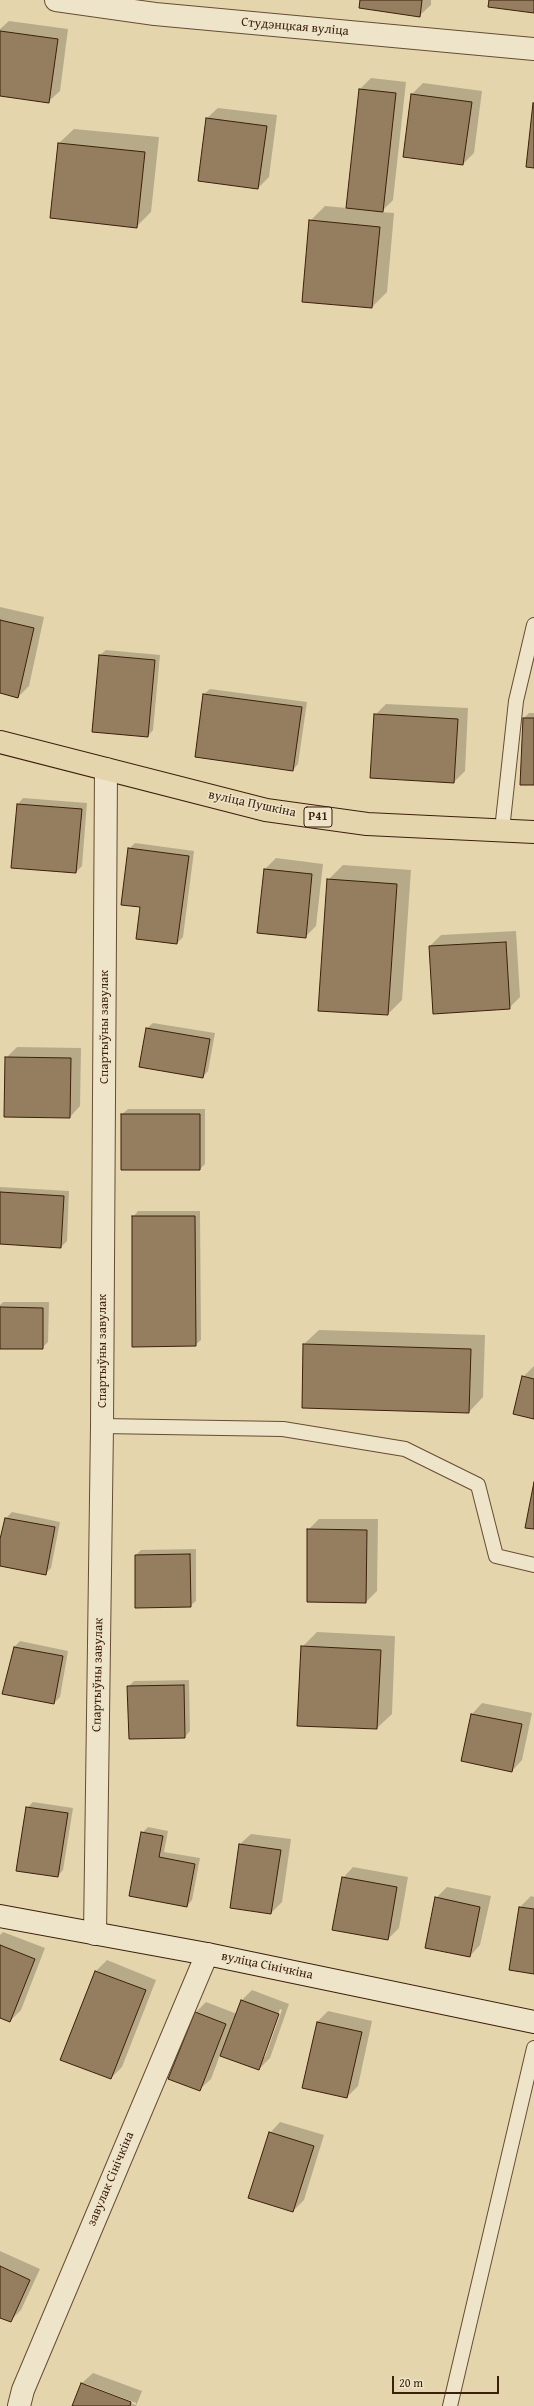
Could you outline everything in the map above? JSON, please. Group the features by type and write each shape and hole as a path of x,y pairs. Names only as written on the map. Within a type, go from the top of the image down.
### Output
{"main road":[{"name":"вуліца Пушкіна","path":"0,742 266,810 367,824 534,832"}],"street":[{"name":"Студэнцкая вуліца","path":"56,0 155,14 534,49"},
{"name":"Спартыўны завулак","path":"95,1934 102,1426 106,769"},
{"name":"вуліца Сінічкіна","path":"0,1916 207,1954 534,2022"},
{"name":"завулак Сінічкіна","path":"19,2406 23,2390 207,1954"}],"lane":[{"path":"502,830 516,701 534,625"},
{"path":"102,1426 283,1429 406,1449 478,1485 496,1556 534,1565"},
{"path":"450,2406 534,2048"}],"building":[{"path":"360,0 422,0 420,17 359,8"},
{"path":"489,0 534,0 534,13 488,7"},
{"path":"0,31 58,39 49,103 0,96"},
{"path":"359,89 396,93 383,212 346,208"},
{"path":"411,94 472,102 463,165 403,157"},
{"path":"534,103 534,168 526,167"},
{"path":"206,118 267,126 258,189 198,181"},
{"path":"58,143 145,152 137,228 50,218"},
{"path":"309,220 380,227 372,308 302,302"},
{"path":"0,620 34,628 18,698 0,693"},
{"path":"99,655 155,660 148,737 92,732"},
{"path":"203,694 302,707 293,771 195,757"},
{"path":"374,714 458,719 454,783 370,778"},
{"path":"523,718 534,718 534,785 520,785"},
{"path":"17,804 82,809 76,873 11,868"},
{"path":"128,848 189,856 177,944 136,939 140,907 121,905"},
{"path":"264,869 312,874 306,938 257,933"},
{"path":"327,879 397,884 388,1015 318,1011"},
{"path":"506,942 510,1009 433,1014 429,946"},
{"path":"146,1028 210,1039 203,1078 139,1067"},
{"path":"5,1057 71,1058 70,1118 4,1117"},
{"path":"121,1114 200,1114 200,1170 121,1170"},
{"path":"0,1192 64,1196 61,1248 0,1244"},
{"path":"132,1216 195,1216 196,1346 132,1347"},
{"path":"0,1307 43,1308 43,1349 0,1349"},
{"path":"303,1344 471,1349 469,1413 302,1408"},
{"path":"522,1376 534,1379 534,1419 513,1414"},
{"path":"534,1482 534,1529 525,1528"},
{"path":"5,1518 55,1527 46,1575 0,1566 0,1539"},
{"path":"307,1529 367,1530 366,1603 307,1602"},
{"path":"190,1554 191,1607 135,1608 135,1555"},
{"path":"301,1646 381,1650 377,1729 297,1726"},
{"path":"14,1647 63,1656 54,1704 2,1694"},
{"path":"184,1685 185,1738 129,1739 127,1686"},
{"path":"471,1714 522,1724 512,1772 461,1761"},
{"path":"26,1807 68,1813 58,1877 16,1871"},
{"path":"141,1832 163,1836 159,1857 195,1864 187,1907 129,1896"},
{"path":"239,1844 281,1850 271,1914 230,1908"},
{"path":"342,1877 397,1887 388,1940 332,1930"},
{"path":"435,1897 480,1907 470,1957 425,1948"},
{"path":"519,1907 534,1909 534,1974 509,1970"},
{"path":"0,1945 35,1959 10,2022 0,2018"},
{"path":"95,1971 146,1990 111,2079 60,2060"},
{"path":"241,2000 279,2014 259,2070 220,2056"},
{"path":"195,2012 226,2024 200,2091 168,2079"},
{"path":"317,2022 362,2032 347,2098 302,2088"},
{"path":"269,2132 314,2146 293,2212 248,2198"},
{"path":"0,2266 30,2280 11,2322 0,2318"},
{"path":"81,2383 131,2402 130,2406 72,2406"}]}
